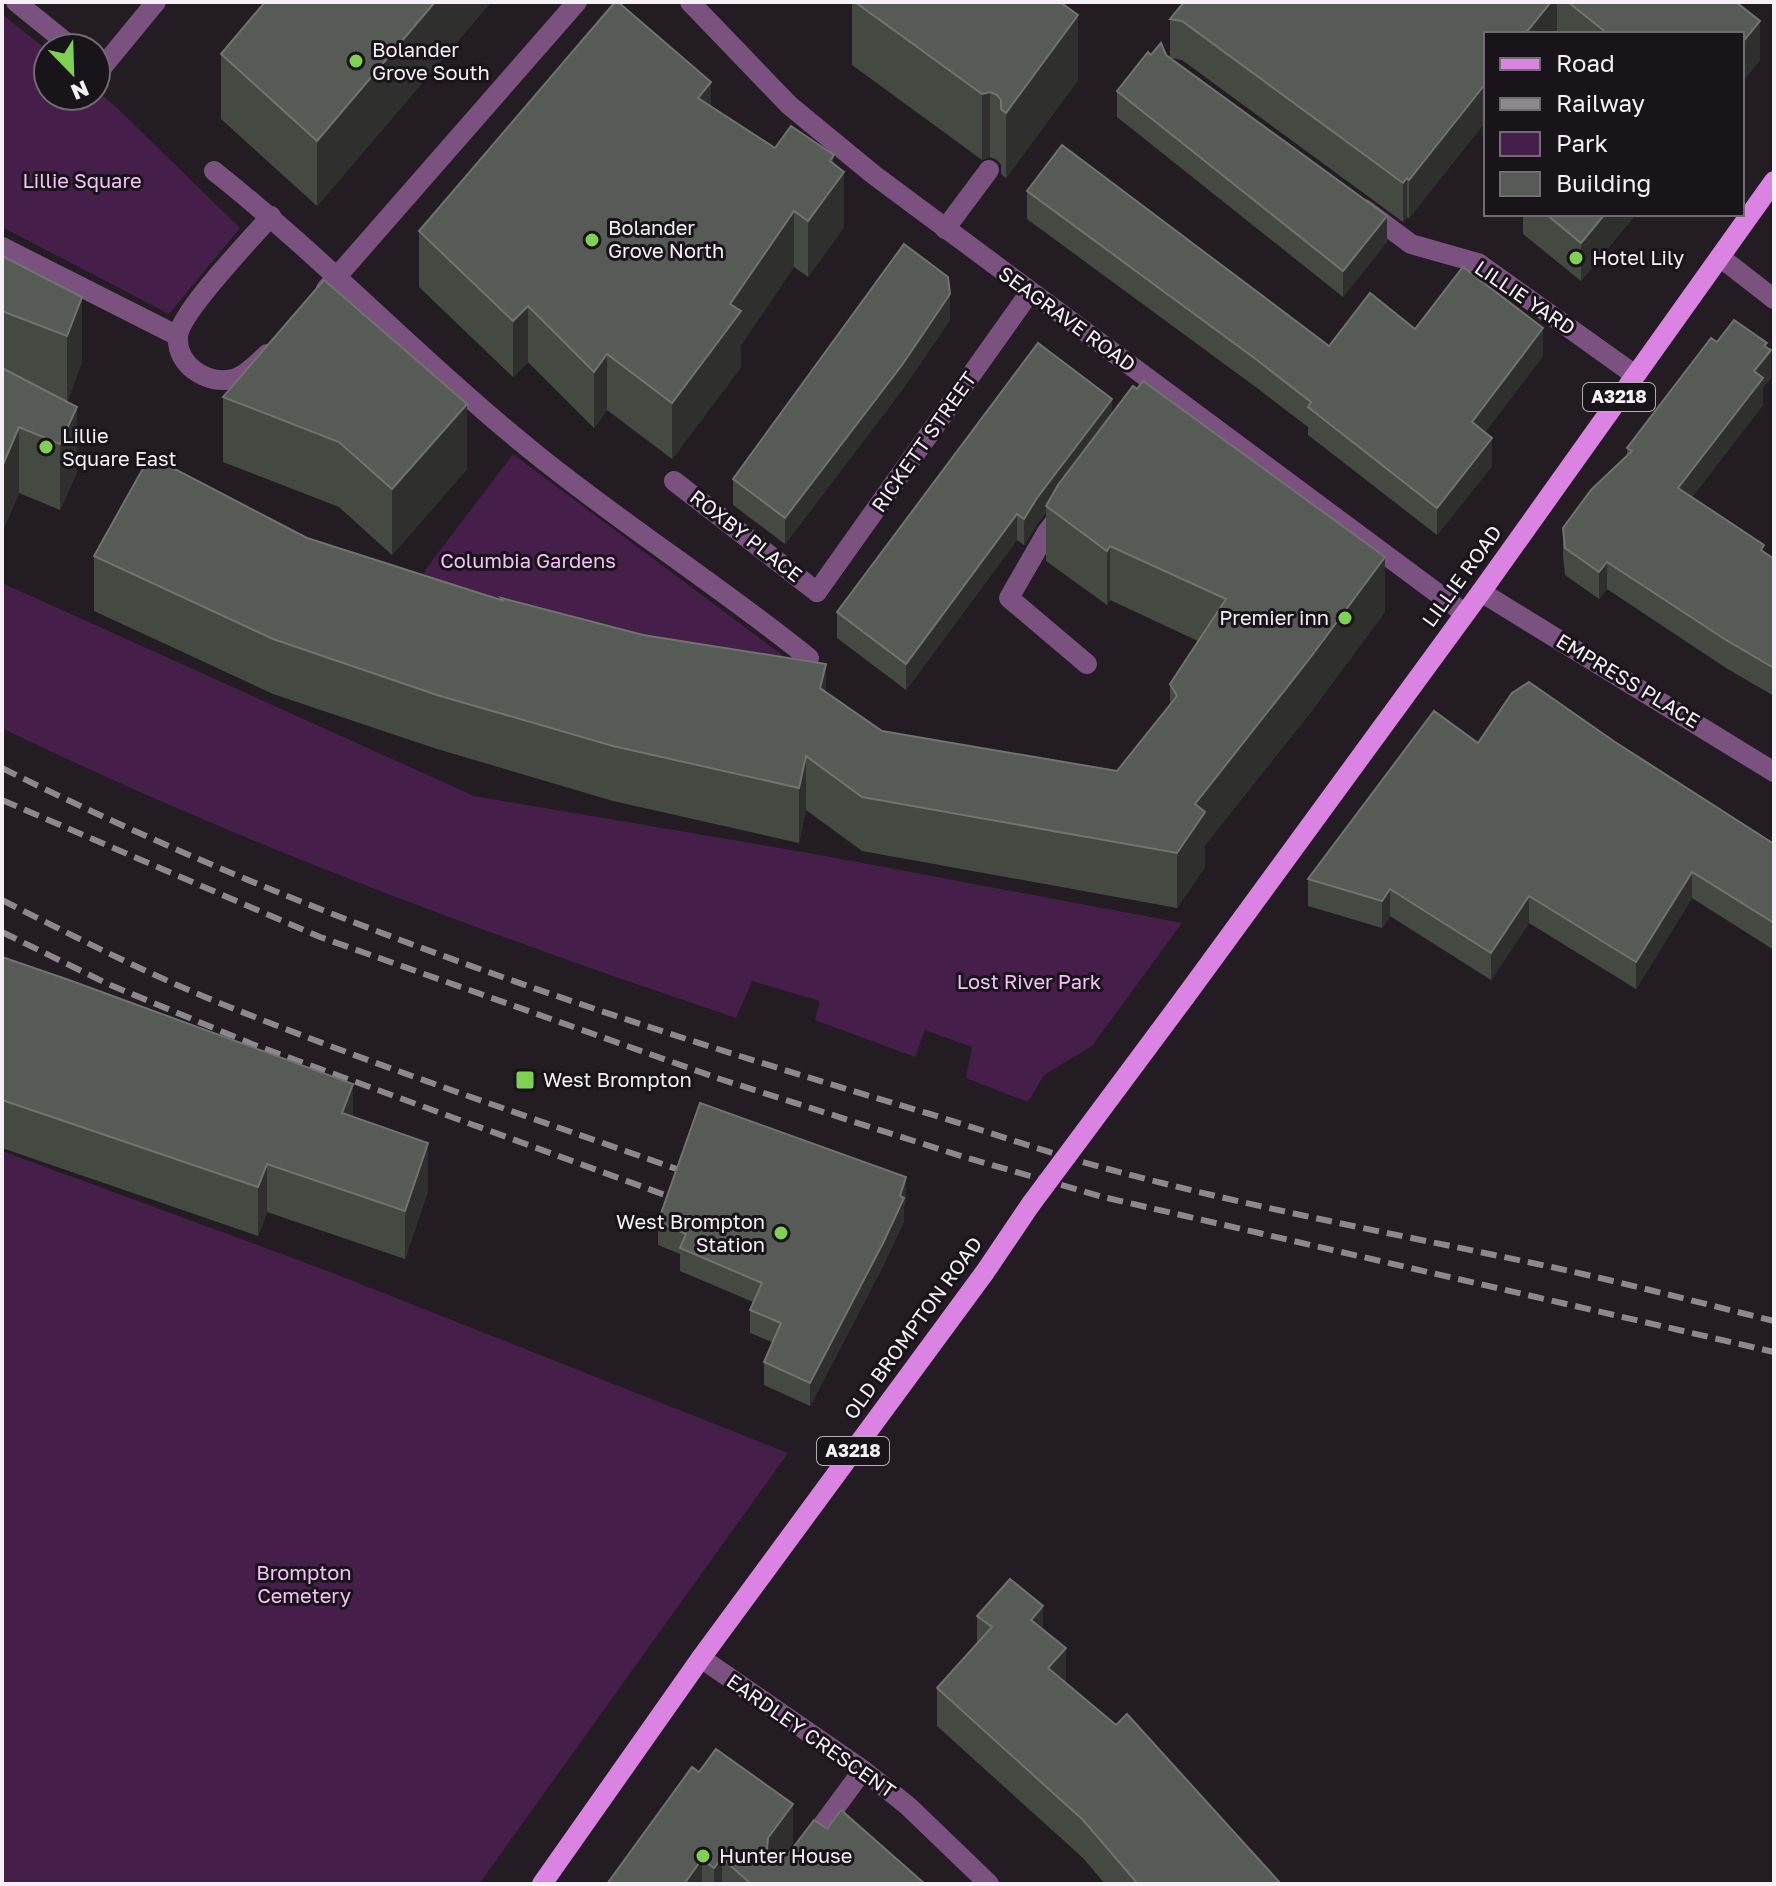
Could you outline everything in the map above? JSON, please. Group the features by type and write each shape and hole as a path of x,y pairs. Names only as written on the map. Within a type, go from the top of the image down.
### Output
{"main road":[{"name":"LILLIE ROAD","path":"1185,997 1481,592 1774,181"},
{"name":"OLD BROMPTON ROAD","path":"542,1884 701,1658 1185,997"}],"street":[{"path":"16,2 53,32"},
{"path":"112,55 156,2"},
{"path":"315,301 577,2"},
{"name":"SEAGRAVE ROAD","path":"690,2 789,105 945,229 1030,292 1154,392 1464,613"},
{"path":"945,229 989,170"},
{"path":"214,171 271,216 335,278 537,455 809,658"},
{"name":"LILLIE YARD","path":"1349,198 1411,244 1478,263 1635,375"},
{"path":"271,216 188,313 178,336 182,356 194,372 213,379 234,379 263,358 284,335"},
{"path":"2,247 178,336"},
{"path":"1720,257 1774,299"},
{"name":"RICKETT STREET","path":"817,592 1030,292"},
{"name":"ROXBY PLACE","path":"674,481 817,592"},
{"path":"1075,495 1047,532 1009,598 1087,664"},
{"name":"EMPRESS PLACE","path":"1481,592 1774,772"},
{"name":"EARDLEY CRESCENT","path":"701,1658 863,1770 908,1806 989,1884"},
{"path":"779,1884 863,1770"}],"green space":[{"name":"Lillie Square","path":"2,14 32,38 32,112 112,112 112,104 240,228 169,314 2,227"},
{"name":"Columbia Gardens","path":"513,454 790,661 768,698 418,593 426,569"},
{"name":"Lost River Park","path":"2,583 474,796 809,853 1182,923 1092,1046 1044,1075 1028,1102 966,1078 972,1047 925,1030 915,1057 815,1020 820,1001 752,981 736,1018 364,885 181,810 2,728"},
{"name":"Brompton Cemetery","path":"2,1151 325,1270 788,1453 479,1884 2,1884"}],"building":[{"path":"265,2 435,2 317,141 221,54"},
{"name":"Bolander Grove North","path":"615,2 711,82 698,98 775,148 791,126 834,155 830,161 844,172 808,221 794,211 730,304 741,311 672,403 607,354 594,372 528,306 513,321 419,231"},
{"path":"855,2 1060,2 1078,15 1006,113 1001,109 1001,100 997,95 990,92 982,94"},
{"path":"1184,2 1551,2 1527,32 1484,32 1484,86 1409,180 1407,178 1403,183 1182,21 1170,19"},
{"path":"1568,2 1736,2 1760,21 1744,41 1744,32 1606,32"},
{"path":"1161,43 1166,55 1387,216 1343,271 1117,91 1148,52 1151,55"},
{"path":"1062,145 1329,346 1370,293 1415,329 1463,267 1543,328 1472,422 1492,438 1437,508 1308,407 1311,402 1257,360 1027,191"},
{"path":"1548,216 1603,216 1581,243"},
{"path":"904,244 948,277 950,294 902,365 785,518 733,479"},
{"path":"2,256 82,297 67,336 2,311"},
{"path":"324,280 467,404 392,489 339,442 223,397"},
{"path":"1734,320 1767,343 1764,346 1771,350 1754,371 1763,378 1678,488 1764,545 1761,550 1774,559 1774,668 1607,562 1599,572 1565,548 1563,528 1591,490 1632,451 1627,448 1711,338 1717,342"},
{"path":"1038,343 1112,399 1024,519 1017,514 906,664 837,612"},
{"path":"2,368 77,407 60,444 19,427 2,467"},
{"path":"1143,381 1385,557 1195,804 1205,812 1177,853 862,797 806,756 799,788 613,746 437,695 273,639 94,556 150,456 307,538 504,601 501,598 643,635 826,664 820,688 882,731 1117,771 1177,696 1170,684 1226,599 1110,546 1107,551 1046,506 1058,485 1133,386 1137,389"},
{"path":"1529,682 1615,742 1774,844 1774,923 1692,872 1636,962 1529,896 1491,953 1390,889 1382,901 1308,879 1434,711 1478,743 1512,693"},
{"path":"2,957 353,1084 342,1113 428,1143 405,1211 267,1164 258,1187 2,1100"},
{"name":"West Brompton Station","path":"700,1103 906,1177 900,1196 904,1198 810,1383 764,1362 781,1323 750,1310 762,1283 680,1248 686,1234 658,1222"},
{"path":"1010,1579 1043,1606 1031,1620 1066,1648 1048,1668 1116,1725 1127,1714 1281,1884 1138,1884 1083,1820 937,1688 992,1627 977,1616"},
{"path":"716,1749 793,1804 768,1838 767,1850 772,1856 778,1858 789,1853 814,1820 827,1829 841,1810 925,1884 751,1884 722,1858 714,1868 702,1859 684,1884 607,1884 692,1767 699,1772"}],"railway":[{"path":"2,768 114,822 342,918 575,1002 811,1078 1108,1169 1276,1209 1583,1274 1774,1321"},
{"path":"2,800 320,937 720,1079 964,1157 1103,1197 1774,1352"},
{"path":"2,900 154,974 264,1021 685,1172"},
{"path":"2,932 108,984 252,1044 676,1199"}],"place":[{"name":"Bolander Grove South","path":"356,61"},
{"name":"Bolander Grove North","path":"592,240"},
{"name":"Hotel Lily","path":"1576,258"},
{"name":"Lillie Square East","path":"46,447"},
{"name":"Premier inn","path":"1345,618"},
{"name":"West Brompton","path":"525,1080"},
{"name":"West Brompton Station","path":"781,1233"},
{"name":"Hunter House","path":"703,1856"}]}
